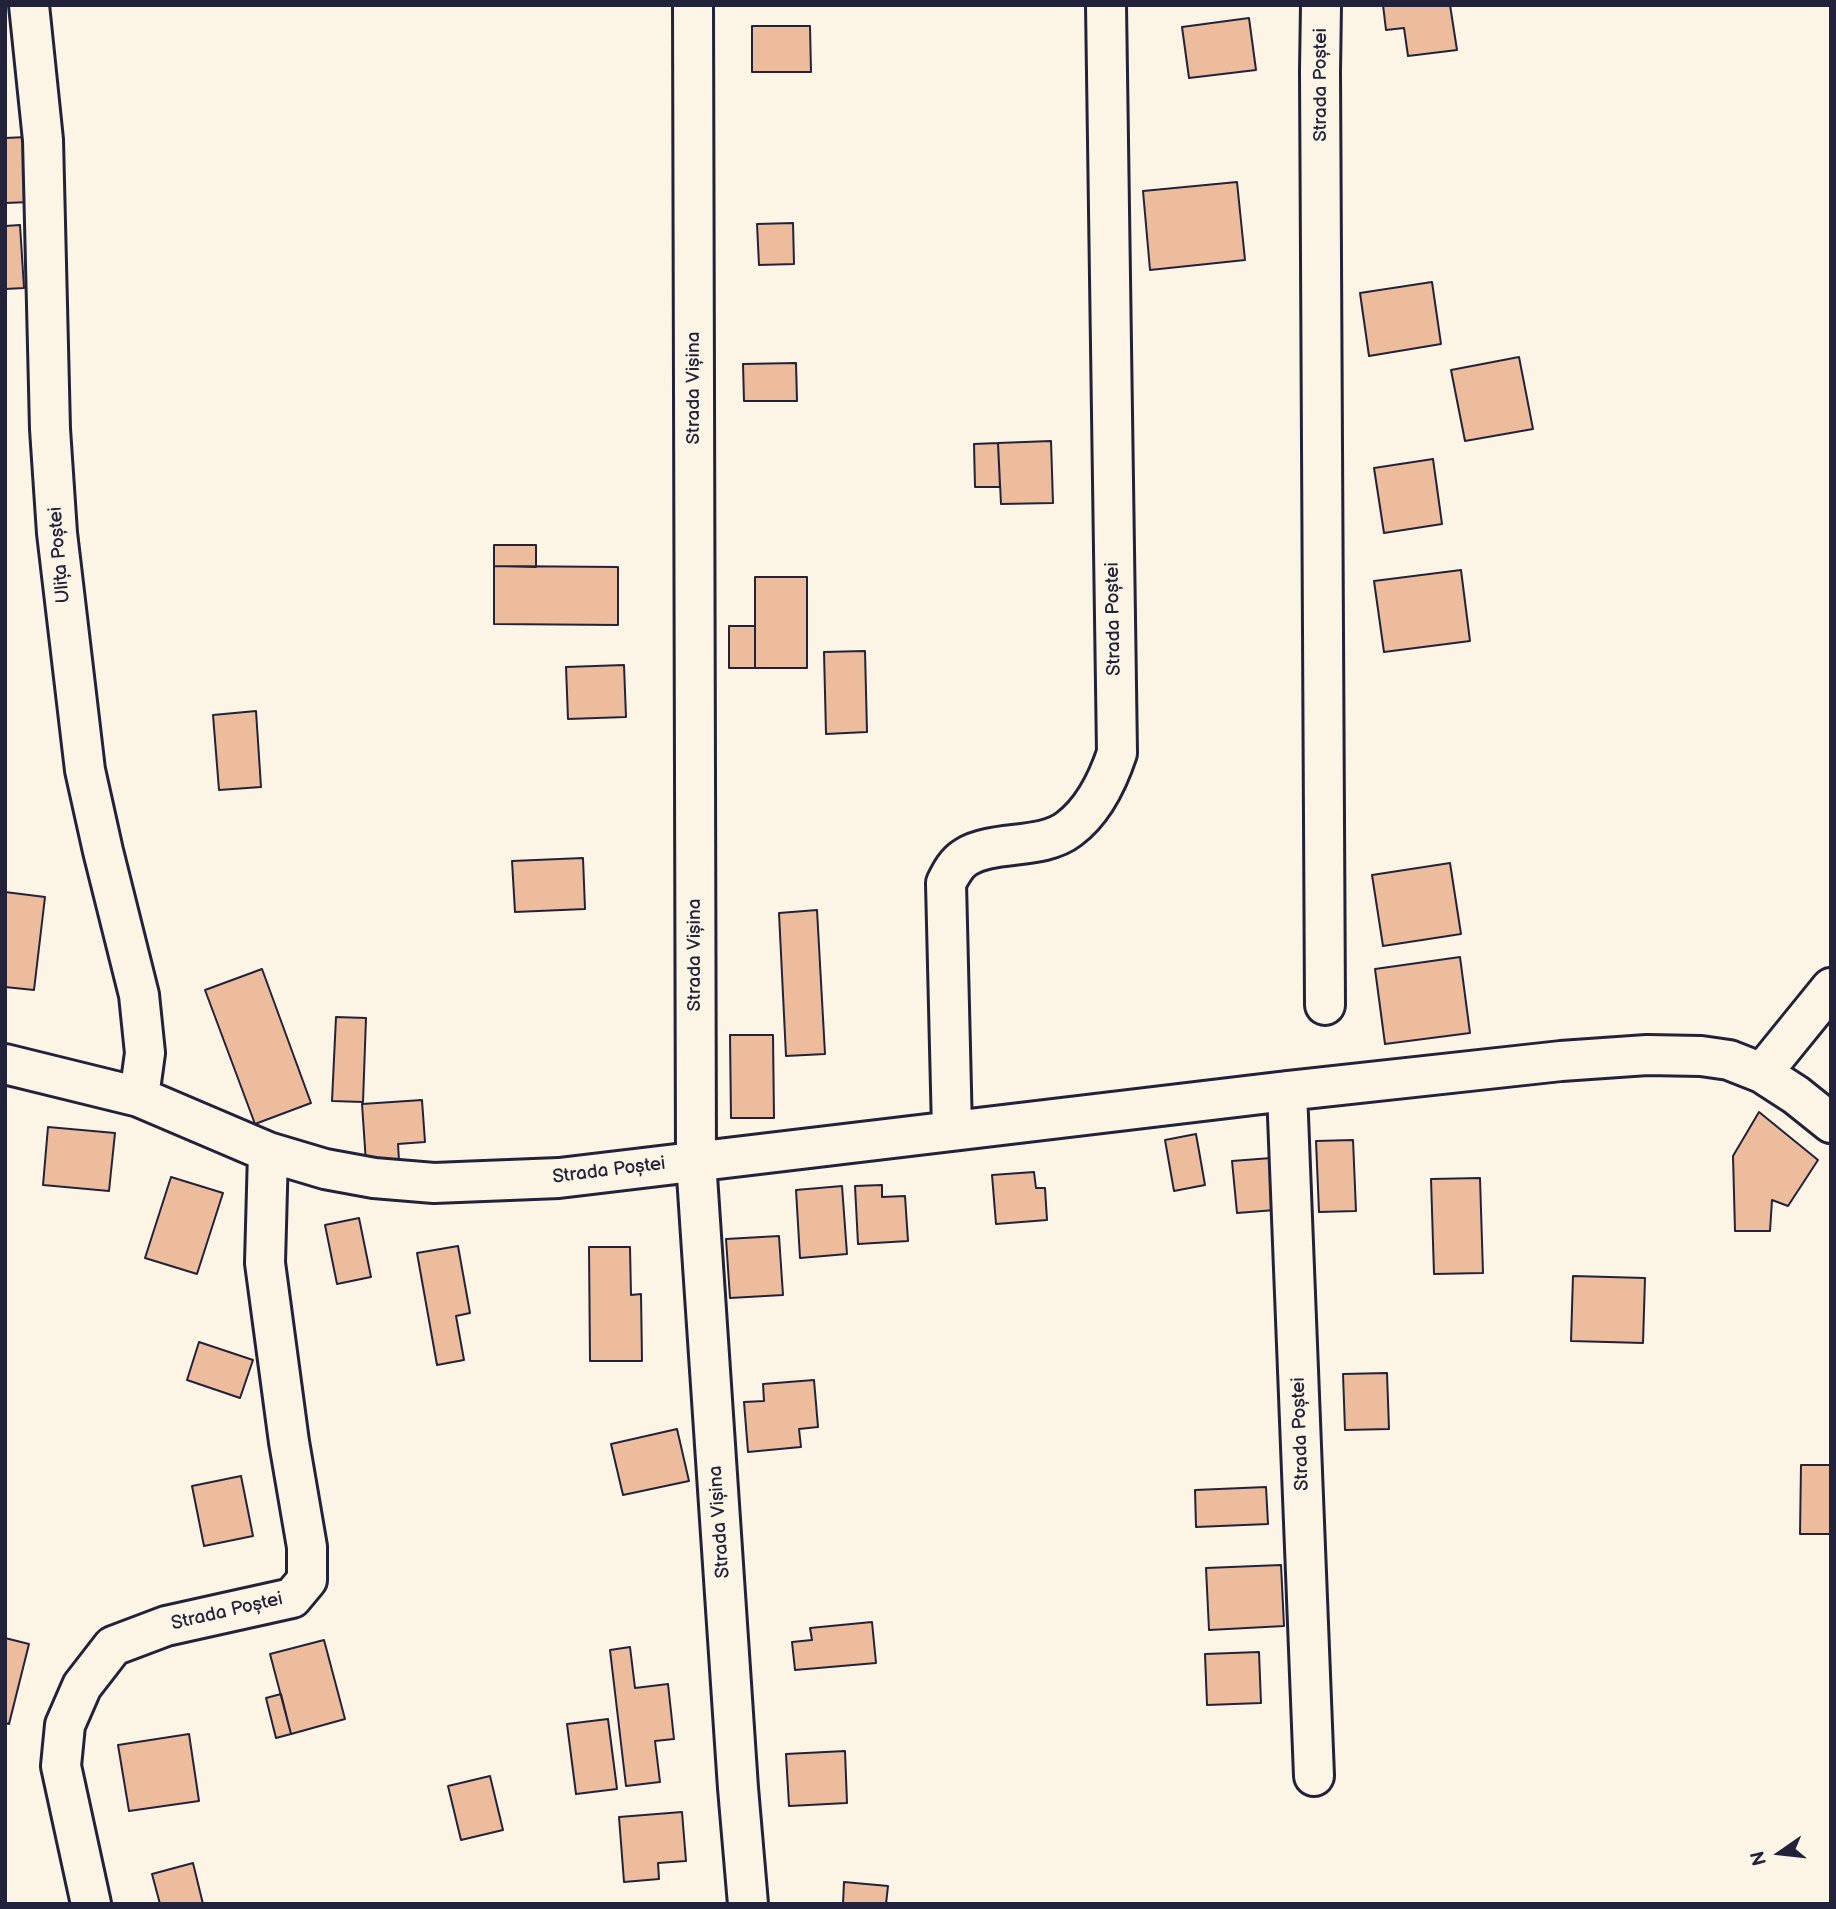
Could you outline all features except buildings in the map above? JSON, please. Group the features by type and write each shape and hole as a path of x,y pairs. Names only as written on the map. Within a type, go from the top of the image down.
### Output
{"street":[{"name":"Ulița Poștei","path":"29,5 43,141 50,429 57,533 85,770 139,995 145,1053 139,1097"},
{"name":"Strada Vișina","path":"693,5 696,1161 748,1904"},
{"name":"Strada Poștei","path":"952,1130 946,883 954,868 967,856 1054,838 1070,829 1107,783 1117,753 1106,5"},
{"name":"Strada Poștei","path":"1321,5 1325,1006"},
{"path":"1762,1073 1831,988"},
{"name":"Strada Poștei","path":"5,1064 139,1097 268,1152 325,1169 374,1178 434,1183 559,1178 1560,1060 1647,1055 1701,1056 1729,1060 1762,1073 1831,1123"},
{"name":"Strada Poștei","path":"1287,1091 1314,1776"},
{"name":"Strada Poștei","path":"91,1904 61,1766 65,1725 82,1686 113,1646 166,1626 292,1598 307,1580 307,1547 287,1429 265,1263 268,1152"}]}
